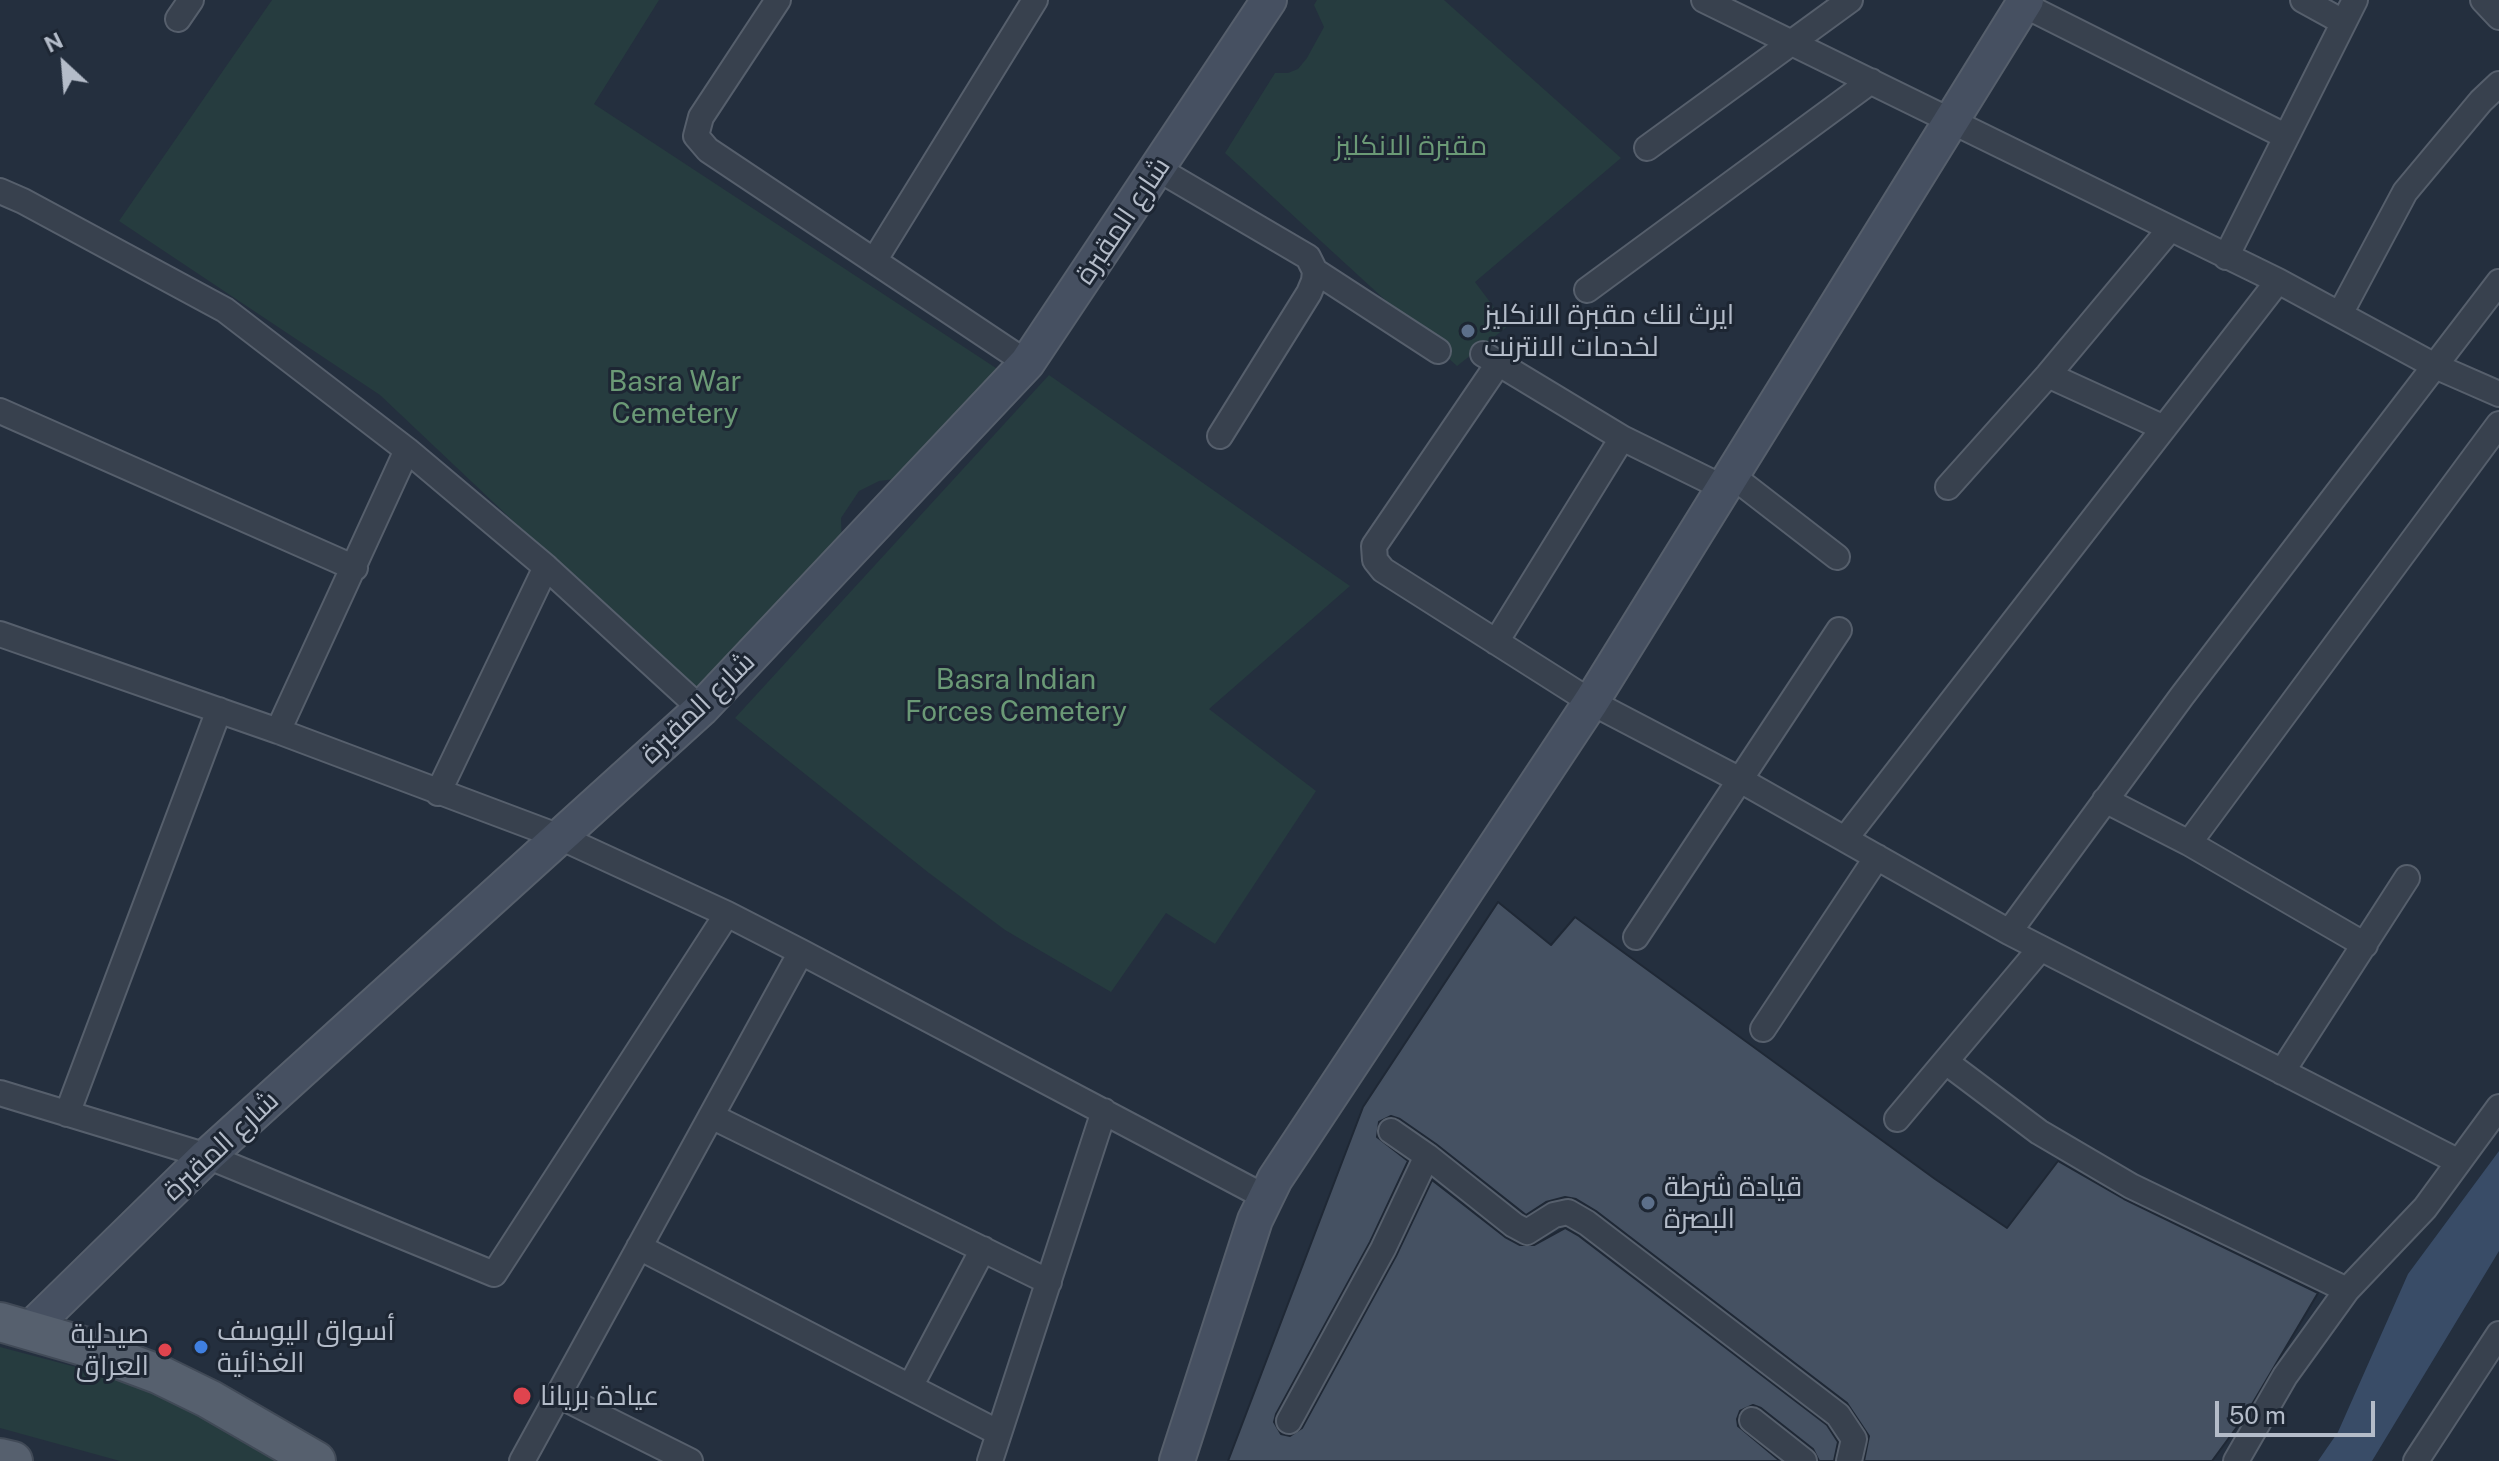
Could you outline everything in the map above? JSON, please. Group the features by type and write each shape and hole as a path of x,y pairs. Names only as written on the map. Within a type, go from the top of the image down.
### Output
{"main road":[{"name":"شارع المقبرة","path":"15,1326 701,709 1027,363 1269,0"},
{"path":"1177,1461 1247,1243 1265,1197 1591,702 2025,2"},
{"path":"15,1326 83,1346 158,1374 209,1399 316,1461"},
{"path":"0,1458 13,1461"}],"street":[{"path":"778,0 701,117 696,136 708,150 1027,363"},
{"path":"874,261 1035,0"},
{"path":"1704,0 2278,281 2435,366 2499,394"},
{"path":"1647,148 1850,0"},
{"path":"2303,0 2343,22"},
{"path":"2226,257 2355,0"},
{"path":"2483,0 2499,17"},
{"path":"2025,2 2285,136"},
{"path":"1587,290 1871,81"},
{"path":"2340,314 2405,192 2481,101 2499,84"},
{"path":"1158,169 1308,257 1315,271 1438,351"},
{"path":"0,191 225,310 407,450 546,567 701,709"},
{"path":"1948,487 2048,375 2170,229"},
{"path":"1220,436 1309,293 1315,271"},
{"path":"1845,839 2278,281"},
{"path":"2009,932 2105,800 2499,282"},
{"path":"1837,557 1728,482 1622,438 1491,359 1374,546 1375,560 1383,570 1591,702 1742,781 2040,949 2457,1161"},
{"path":"2048,375 2164,428"},
{"path":"0,411 355,568"},
{"path":"2189,843 2499,424"},
{"path":"1496,642 1622,438"},
{"path":"278,731 407,450"},
{"path":"438,793 546,567"},
{"path":"1636,937 1839,630"},
{"path":"0,634 278,731 560,837 727,914 1265,1197"},
{"path":"67,1114 219,710"},
{"path":"2105,800 2189,843 2365,945"},
{"path":"1763,1029 1877,857"},
{"path":"2282,1072 2407,878"},
{"path":"0,1093 207,1156 494,1274 727,914"},
{"path":"1897,1119 2040,949"},
{"path":"522,1461 801,952"},
{"path":"1946,1062 2039,1132 2118,1178 2347,1290"},
{"path":"2236,1461 2285,1376 2347,1290 2425,1208 2499,1107"},
{"path":"990,1461 1104,1111"},
{"path":"711,1116 1049,1282"},
{"path":"1391,1131 1527,1232 1554,1215 1568,1212 1587,1223 1838,1415 1854,1439 1849,1461"},
{"path":"1289,1421 1383,1249 1427,1156"},
{"path":"639,1247 999,1433"},
{"path":"910,1387 983,1249"},
{"path":"2416,1461 2499,1334"},
{"path":"558,1395 690,1461"},
{"path":"1752,1420 1804,1461"}],"green space":[{"name":"Basra War Cemetery","path":"272,0 659,0 594,104 1002,372 903,478 879,481 859,491 841,518 842,546 697,695 380,395 119,221"},
{"name":"مقبرة الانكليز","path":"1317,0 1444,0 1621,158 1475,282 1508,326 1457,366 1225,153 1275,73 1298,69 1307,58 1324,27 1314,5"},
{"name":"Basra Indian Forces Cemetery","path":"1049,375 1350,586 1209,709 1316,791 1215,944 1166,913 1111,992 1005,930 735,718"},
{"path":"0,1347 91,1371 179,1400 294,1461 120,1461 0,1428"}],"water":[{"path":"2499,1151 2499,1251 2372,1461 2318,1461 2338,1432 2408,1274"}],"building":[{"name":"قيادة شرطة البصرة","path":"1498,902 1551,945 1575,917 2007,1228 2058,1161 2124,1199 2318,1293 2245,1416 2212,1461 1864,1461 1869,1436 1847,1403 1596,1211 1576,1199 1565,1197 1546,1202 1526,1215 1436,1144 1391,1116 1379,1122 1377,1137 1408,1161 1370,1242 1276,1414 1274,1422 1281,1434 1290,1436 1302,1428 1396,1256 1432,1180 1505,1237 1520,1245 1534,1245 1565,1228 1579,1236 1827,1425 1838,1442 1834,1461 1819,1461 1813,1449 1753,1405 1740,1411 1738,1426 1780,1461 1228,1461 1363,1107"}],"place":[{"name":"ايرث لنك مقبرة الانكليز لخدمات الانترنت","path":"1468,331"},
{"name":"قيادة شرطة البصرة","path":"1648,1203"},
{"name":"أسواق اليوسف الغذائية","path":"201,1347"},
{"name":"صيدلية العراق","path":"165,1350"},
{"name":"عيادة بريانا","path":"522,1396"}]}
